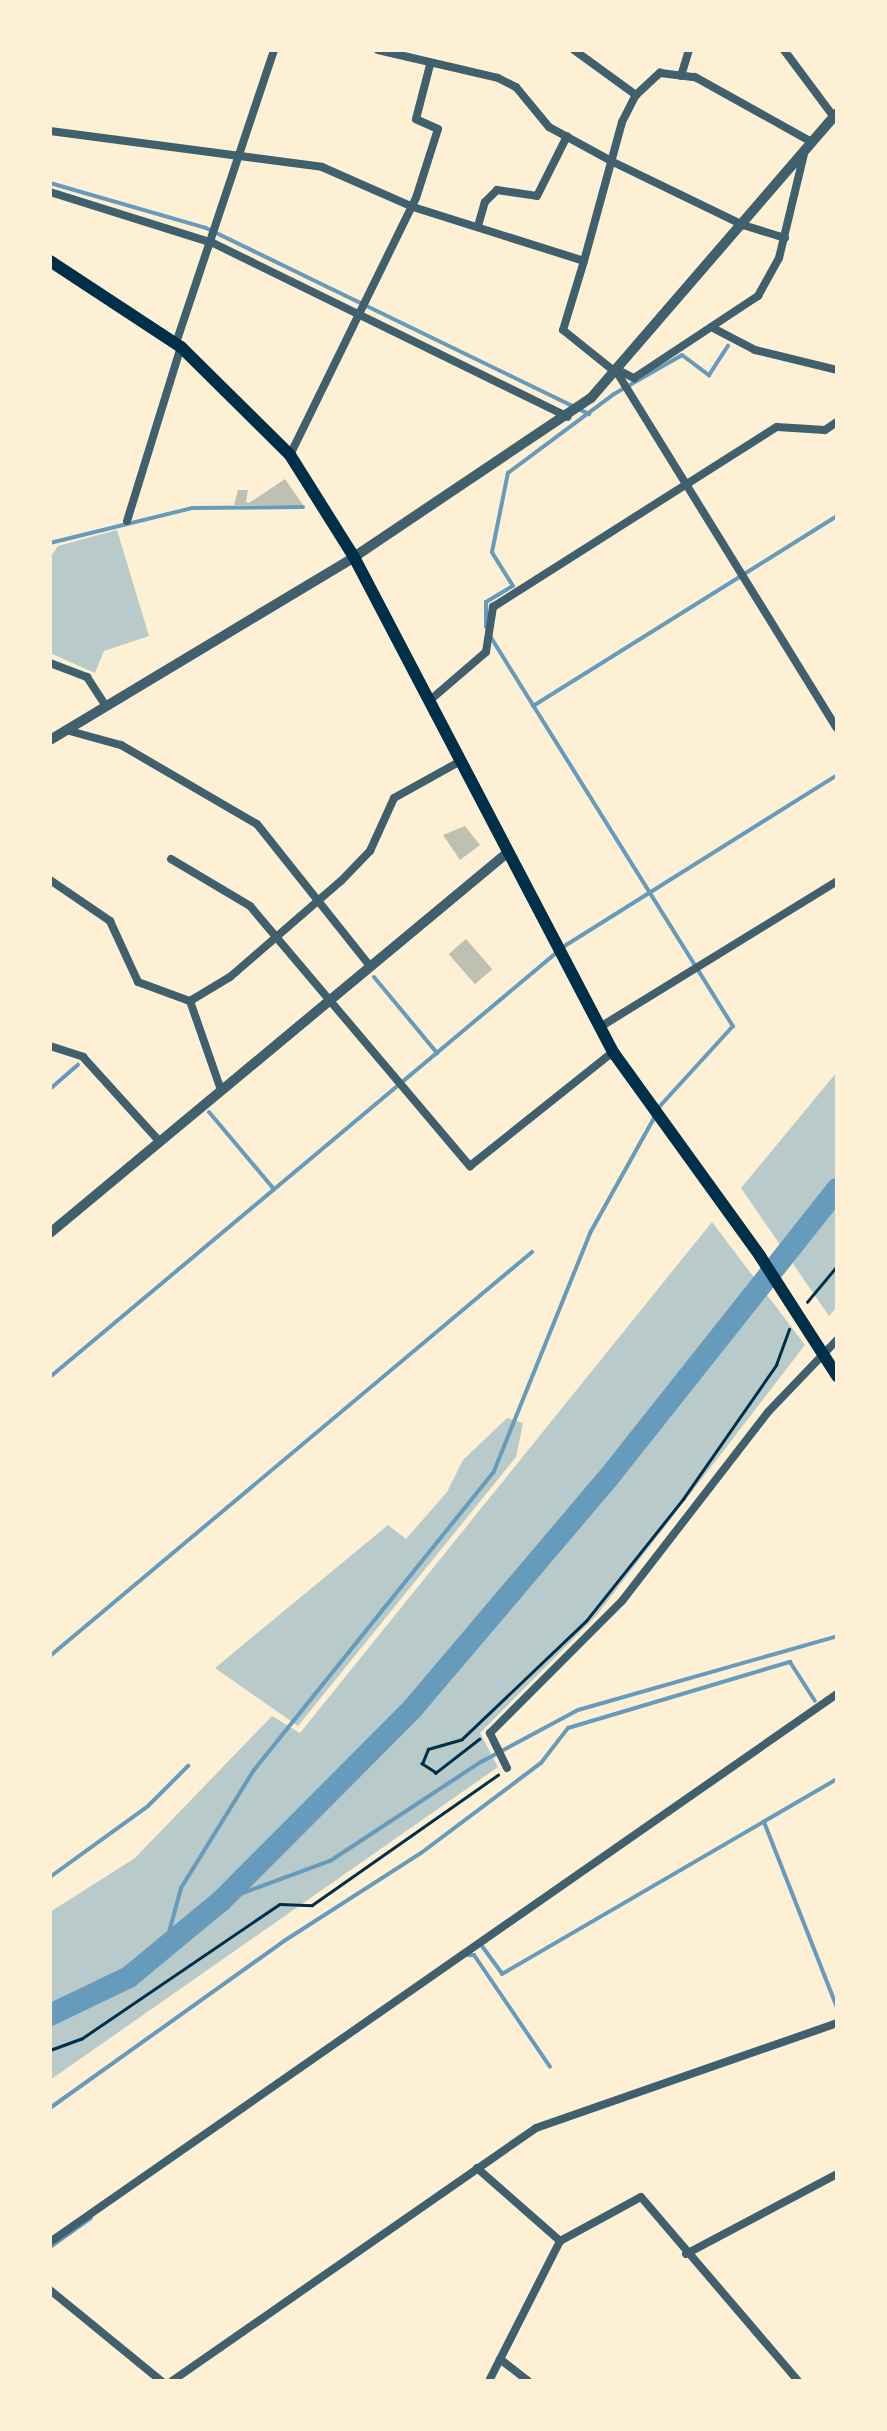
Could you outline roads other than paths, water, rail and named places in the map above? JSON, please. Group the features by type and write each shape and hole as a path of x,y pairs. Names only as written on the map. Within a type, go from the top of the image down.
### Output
{"main road":[{"path":"51,263 178,345 290,455 354,556 613,1052 813,1332 837,1376"}],"street":[{"path":"127,521 178,345 274,50"},
{"path":"378,50 516,86 549,126 743,225 785,238"},
{"path":"574,50 636,95"},
{"path":"681,76 689,50"},
{"path":"50,740 354,556 568,416 619,372 835,115 784,50"},
{"path":"290,455 413,207 438,129 416,120 430,66"},
{"path":"804,154 785,238 758,296 634,378 619,372 563,330 611,161 636,95 660,74 681,76 739,99 812,142"},
{"path":"50,132 322,167 413,207 584,261"},
{"path":"478,226 485,202 498,190 537,196 567,136"},
{"path":"50,192 214,242 568,416"},
{"path":"713,328 755,350 837,370"},
{"path":"619,372 837,728"},
{"path":"428,700 486,652 493,607 778,428 825,430 837,422"},
{"path":"50,663 87,677 105,705"},
{"path":"66,730 121,745 257,824 370,965"},
{"path":"50,880 110,921 138,982 190,1000 211,992 370,851 394,798 459,762"},
{"path":"50,1233 508,853"},
{"path":"172,859 234,893 278,936 470,1166 613,1052"},
{"path":"600,1027 837,881"},
{"path":"190,1000 221,1090"},
{"path":"50,1046 83,1057 160,1142"},
{"path":"507,1766 489,1736 622,1601 768,1412 837,1340"},
{"path":"50,2242 837,1694"},
{"path":"172,2381 477,2168 571,2112 837,2023"},
{"path":"477,2168 560,2241"},
{"path":"686,2254 837,2174"},
{"path":"489,2381 560,2241 641,2197 654,2204 686,2254 798,2381"},
{"path":"50,2290 161,2381"},
{"path":"500,2358 528,2381"}],"waterway":[{"path":"50,183 206,228 589,414"},
{"path":"486,627 486,602 513,586 492,552 508,473 614,394 682,355 709,375 728,346"},
{"path":"50,543 192,508 303,507"},
{"path":"533,706 837,516"},
{"path":"490,636 733,1026 659,1107"},
{"path":"563,947 837,775"},
{"path":"50,1377 556,953"},
{"path":"374,977 437,1053"},
{"path":"50,1089 78,1065"},
{"path":"209,1112 273,1188"},
{"path":"165,1947 181,1888 254,1770 494,1471 590,1233 655,1116"},
{"path":"50,2015 129,1977 221,1901 413,1708 605,1482 837,1189"},
{"path":"50,1656 532,1252"},
{"path":"221,1901 330,1861 481,1762 578,1710 837,1636"},
{"path":"50,2108 284,1941 421,1853 541,1763 568,1728 790,1662 815,1701"},
{"path":"50,1877 148,1806 188,1766"},
{"path":"482,1946 502,1974 837,1779"},
{"path":"764,1822 837,2007"},
{"path":"468,1955 474,1955 550,2067"},
{"path":"50,2247 91,2218"}]}
